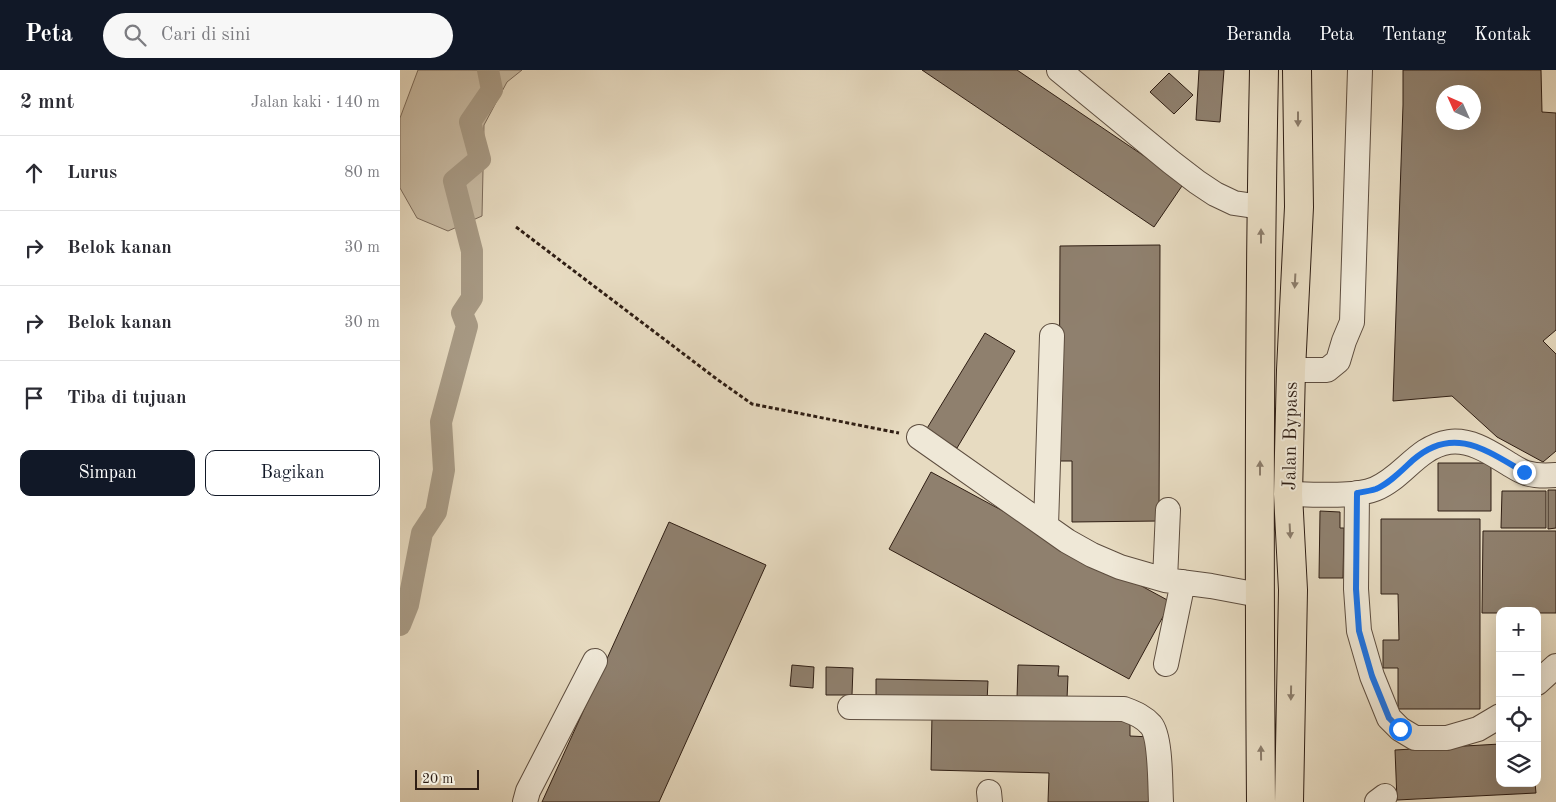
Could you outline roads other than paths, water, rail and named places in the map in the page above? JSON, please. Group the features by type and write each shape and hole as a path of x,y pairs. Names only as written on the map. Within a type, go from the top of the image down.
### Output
{"highway":[{"name":"Jalan Bypass","path":"1261,802 1261,206 1264,70"},
{"name":"Jalan Bypass","path":"1289,802 1293,590 1288,494 1291,370 1299,207 1298,70"},
{"path":"1261,206 1299,207"}],"lane":[{"path":"1059,70 1197,182 1215,194 1234,203 1261,206"},
{"path":"1291,370 1327,370 1338,361 1352,322 1360,70"},
{"path":"1046,526 1052,336"},
{"path":"919,437 1066,541 1092,555 1120,566 1174,581 1260,595"},
{"path":"1288,494 1357,493 1376,488 1396,475 1427,449 1448,442 1464,442 1485,450 1524,472 1542,476 1556,475"},
{"path":"1357,493 1356,589 1359,631 1372,676 1389,718 1400,729 1415,738 1447,738 1478,729 1496,718"},
{"path":"1166,664 1174,581 1168,510"},
{"path":"526,802 528,791 595,661"},
{"path":"1541,679 1556,666"},
{"path":"850,707 1124,709 1140,715 1152,726 1157,740 1160,802"}],"waterway":[{"path":"400,625 408,605 422,533 436,512 444,470 441,422 467,326 462,313 472,298 472,251 454,181 480,159 470,122 492,90 488,70"}]}
